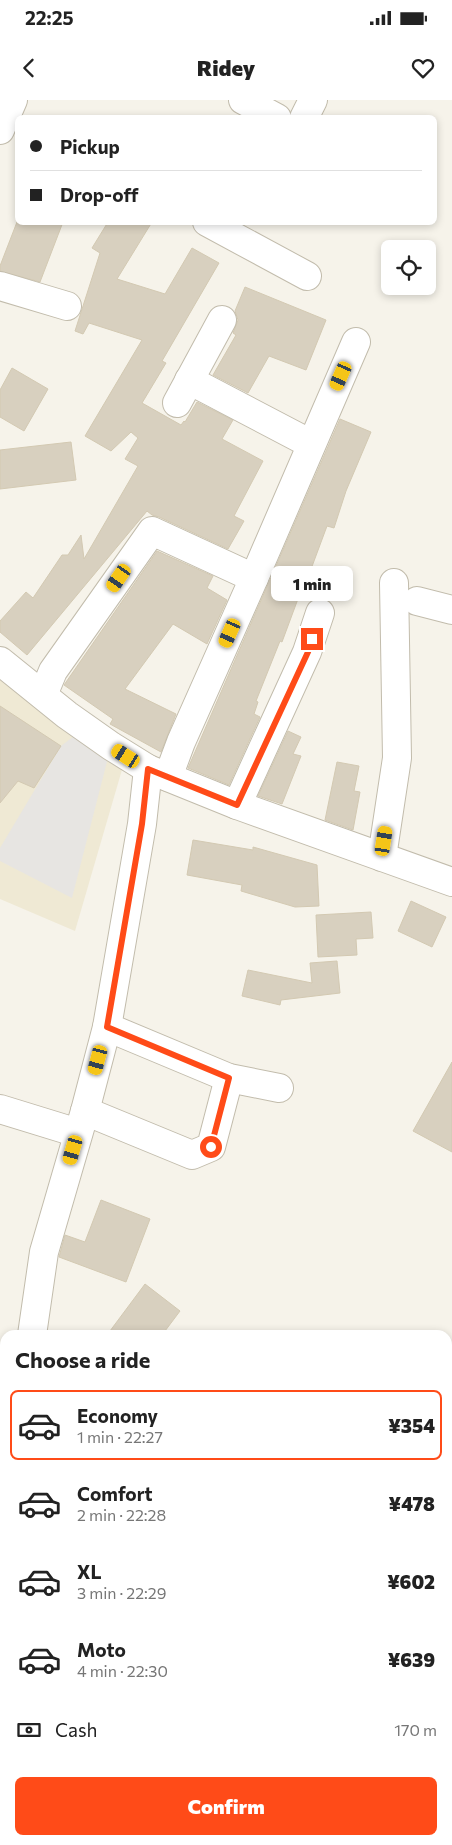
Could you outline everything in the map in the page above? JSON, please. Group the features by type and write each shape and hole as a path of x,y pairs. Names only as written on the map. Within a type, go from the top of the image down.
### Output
{"street":[{"path":"243,100 270,115"},
{"path":"306,115 313,100"},
{"path":"213,225 307,276"},
{"path":"0,286 67,306"},
{"path":"222,320 183,391 311,444"},
{"path":"33,1330 44,1252 107,1027 140,834 158,773 180,742 254,578 356,342"},
{"path":"43,696 53,672 152,531 254,578"},
{"path":"382,857 397,758 394,584"},
{"path":"417,601 452,610"},
{"path":"237,805 308,652 320,612"},
{"path":"0,661 67,715 111,746 158,773 237,805 452,882"},
{"path":"107,1027 229,1078 279,1088"},
{"path":"0,1109 81,1122 192,1155 211,1147 229,1078"}],"shaded area":[{"path":"0,676 126,756 75,931 0,899"},
{"path":"86,727 111,746 72,898 0,861 0,848 61,746"}],"building":[{"path":"16,225 62,225 40,282 0,271 0,266"},
{"path":"106,225 150,225 117,279 165,294 192,248 219,263 162,361 166,363 142,403 181,425 185,422 197,402 233,420 222,439 263,461 234,516 244,521 228,549 147,511 27,655 0,632 0,621 26,592 33,598 62,555 68,555 81,535 84,559 138,466 125,459 138,438 131,432 111,451 85,436 142,340 89,323 83,334 75,331 100,253 92,248"},
{"path":"245,287 326,320 306,370 269,356 248,393 213,375 236,335 233,333 238,320 235,311"},
{"path":"12,368 48,389 24,431 0,417 0,390"},
{"path":"340,419 371,432 346,491 334,528 327,526 282,642 280,641 256,701 258,702 254,714 260,717 229,785 188,768"},
{"path":"71,442 76,480 0,489 0,450"},
{"path":"157,551 213,576 207,588 227,600 207,644 173,624 125,689 176,714 161,752 110,724 113,719 64,685"},
{"path":"0,706 61,746 34,788 18,781 0,803"},
{"path":"288,731 301,737 293,754 301,756 282,804 258,796"},
{"path":"337,762 359,766 354,791 360,792 353,830 325,820"},
{"path":"193,840 253,850 253,847 317,865 319,906 295,907 241,891 242,885 187,875"},
{"path":"411,901 446,917 432,947 398,931"},
{"path":"371,912 373,938 356,939 357,955 318,957 316,915"},
{"path":"337,961 340,993 281,1000 280,1005 242,996 248,970 312,983 310,963"},
{"path":"452,1062 452,1152 413,1131"},
{"path":"101,1200 150,1219 126,1282 59,1257 65,1235 85,1242"},
{"path":"145,1284 180,1311 166,1330 111,1330"}],"route":[{"path":"211,1147 229,1078 107,1027 142,824 148,769 237,805 308,652 312,639"}]}
